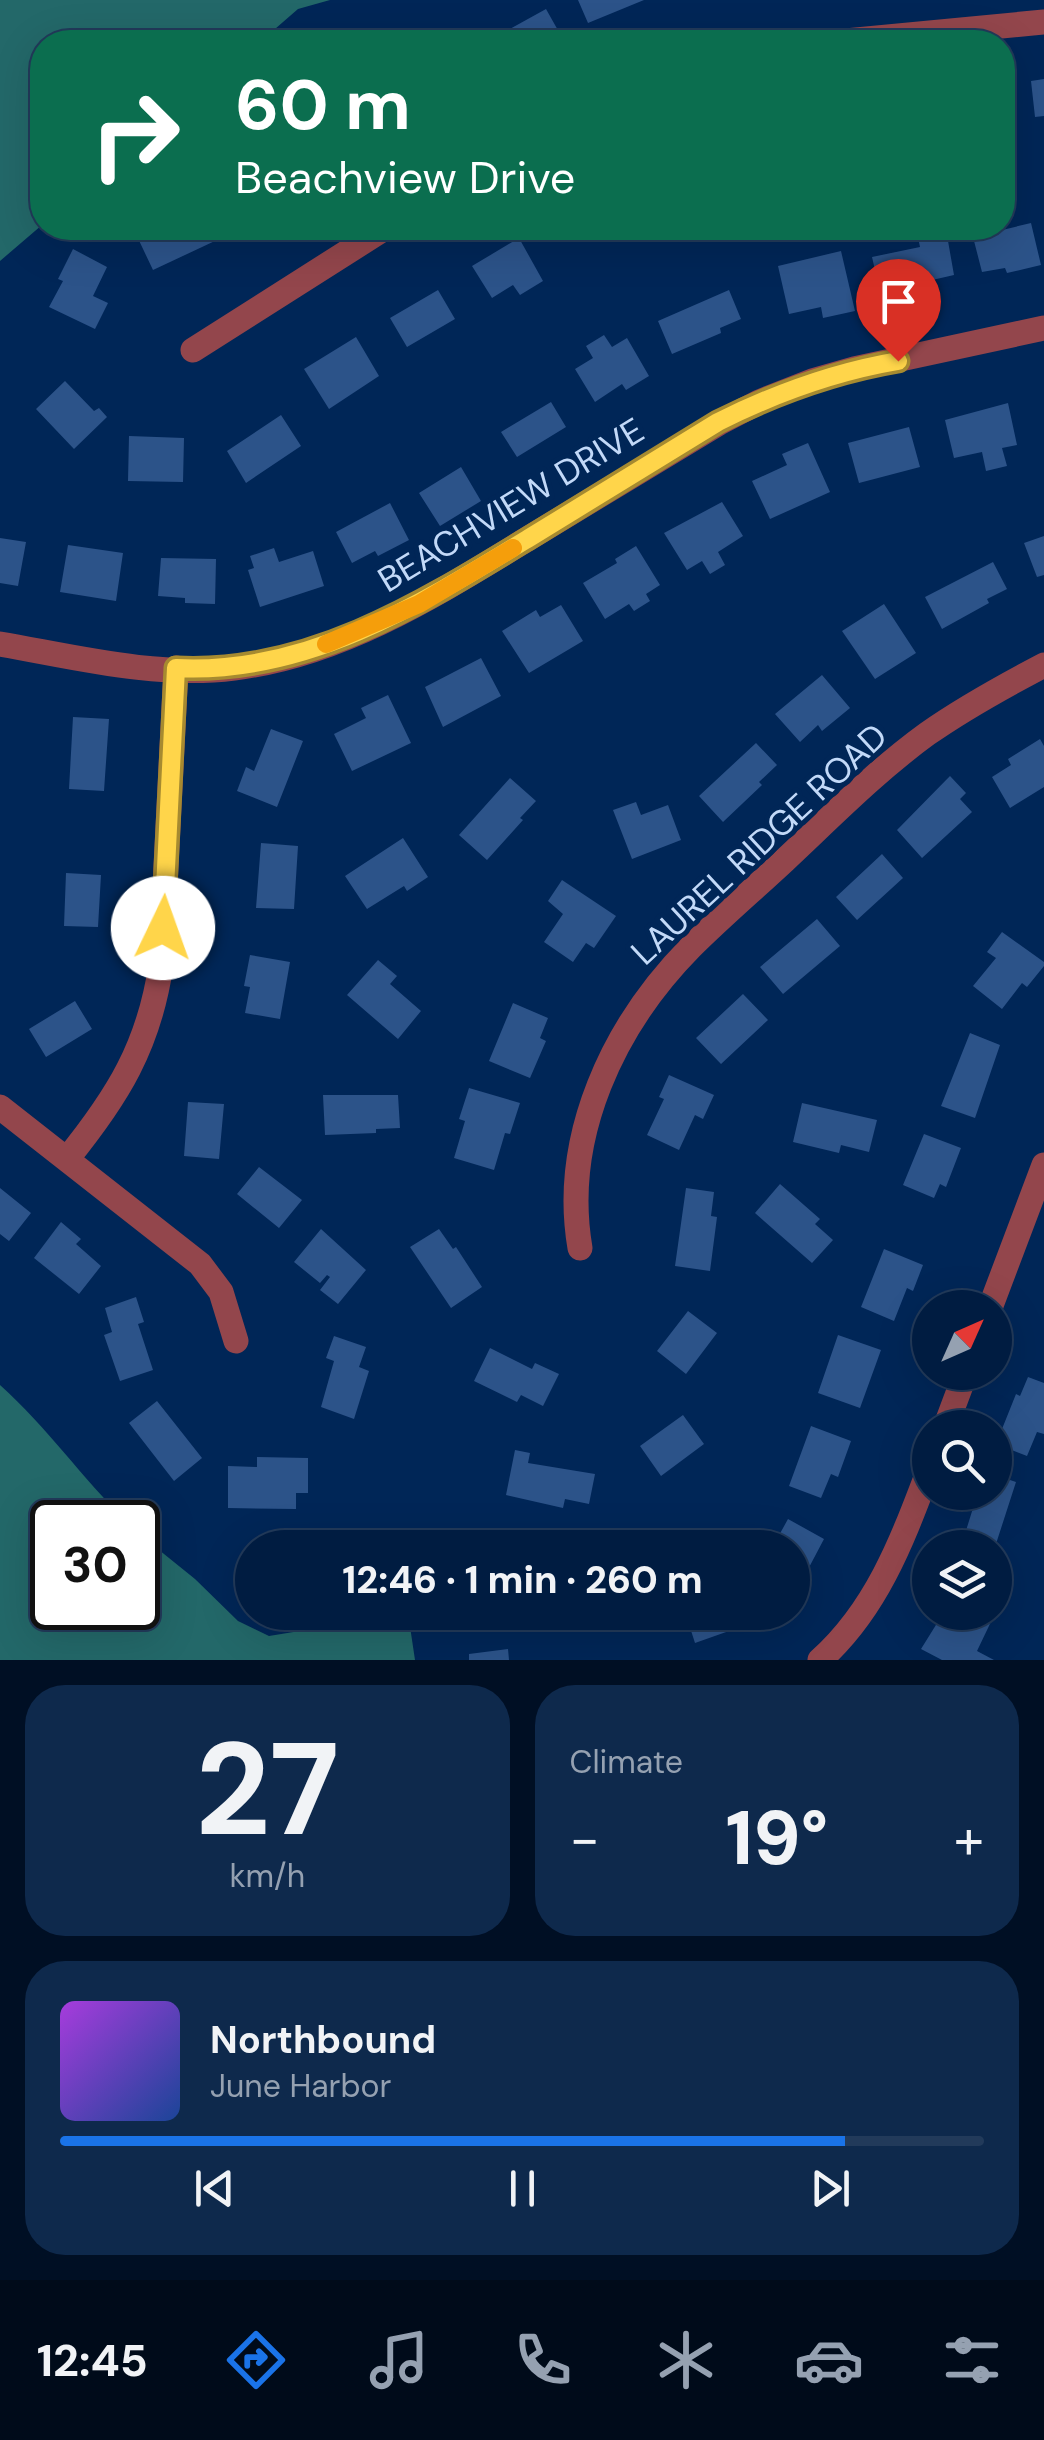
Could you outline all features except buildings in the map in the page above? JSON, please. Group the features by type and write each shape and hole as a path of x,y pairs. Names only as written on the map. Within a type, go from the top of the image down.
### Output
{"street":[{"path":"961,30 1044,22"},
{"path":"193,350 366,240"},
{"name":"BEACHVIEW DRIVE","path":"0,644 118,664 176,668 236,668 299,653 360,632 419,604 718,422 794,388 854,368 1044,328"},
{"name":"LAUREL RIDGE ROAD","path":"580,1248 575,1186 580,1141 600,1082 649,997 689,949 872,778 983,697 1044,664"},
{"path":"67,1159 118,1094 141,1048 156,999 162,965 176,668"},
{"path":"0,1107 200,1264 220,1292 232,1318 236,1342"},
{"path":"997,1290 1044,1165"},
{"path":"820,1660 858,1619 882,1583 912,1510"}],"shaded area":[{"path":"0,0 330,0 298,9 274,30 30,30 30,235 0,261"},
{"path":"0,1385 106,1500 30,1500 30,1630 160,1630 160,1551 235,1618 235,1630 257,1630 269,1636 306,1630 411,1630 415,1660 0,1660"}],"slow traffic":[{"path":"326,644 419,604 513,548"}],"route":[{"path":"163,928 176,668 236,668 299,653 360,632 419,604 718,422 812,381 854,368 898,361"}]}
